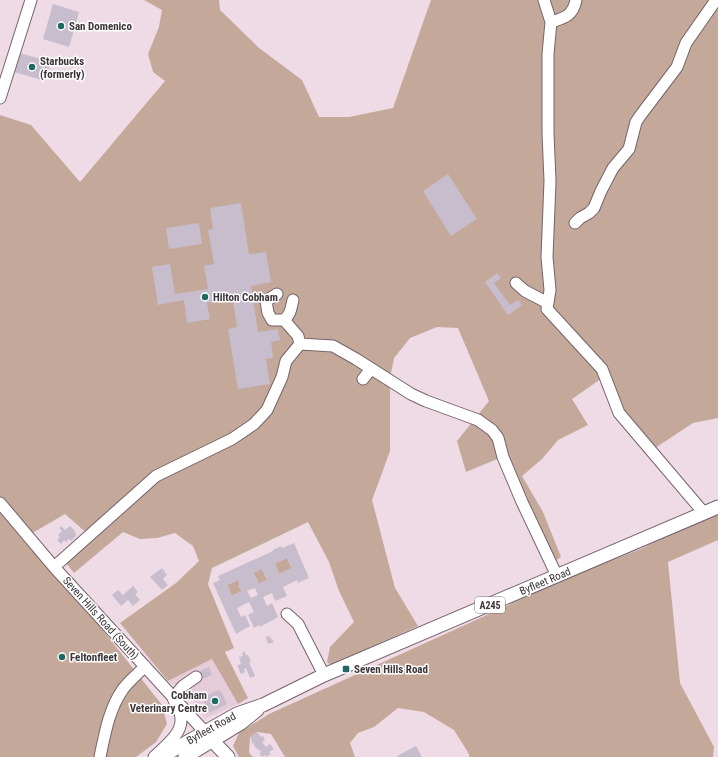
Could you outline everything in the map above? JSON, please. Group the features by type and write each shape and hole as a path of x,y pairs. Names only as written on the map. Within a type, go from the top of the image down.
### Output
{"main road":[{"name":"Byfleet Road","path":"185,757 236,714 263,705 324,675 718,507"},
{"name":"Byfleet Road","path":"161,757 206,739"},
{"path":"206,739 226,755"}],"lane":[{"path":"0,98 30,0"},
{"path":"544,0 550,22 548,54 548,133 550,181 547,257 550,290 547,309 602,370 619,413 704,513"},
{"path":"550,22 567,17 574,7 576,0"},
{"path":"576,222 594,208 613,168 629,149 636,122 677,67 686,43 716,0"},
{"path":"516,283 525,291 548,303"},
{"path":"277,294 266,301 268,313 272,320 284,320 291,312 293,300"},
{"path":"284,320 298,336 300,344"},
{"path":"54,567 156,476 232,439 254,424 267,410 282,377 286,361 300,344 336,342 371,369 411,394 478,420 492,430 498,438 503,457 556,576"},
{"path":"363,379 371,369"},
{"name":"Seven Hills Road (South)","path":"0,503 54,567 173,698 206,739"},
{"path":"287,614 298,624 324,675"},
{"path":"100,757 108,722 114,706 124,688 145,666"},
{"path":"154,757 168,744 179,728 181,718 173,698 183,686 196,677"}],"shaded area":[{"path":"144,0 219,0 220,10 259,48 302,80 319,117 349,117 393,108 431,0 718,0 718,418 693,423 655,448 619,413 605,376 572,399 588,425 558,440 542,459 522,476 543,512 561,557 549,565 502,457 466,472 457,441 489,401 458,328 437,327 410,338 394,358 390,378 390,451 372,500 395,588 418,626 331,665 327,662 330,647 354,622 339,591 329,562 308,522 212,568 208,584 234,648 225,652 248,698 238,704 212,659 168,681 120,623 176,583 199,561 193,546 175,533 157,538 140,539 123,532 74,573 66,563 89,535 65,514 22,539 98,624 162,705 167,724 156,742 136,757 0,757 0,115 31,125 80,182 165,81 153,72 148,54 159,27 162,10"},
{"path":"718,510 718,540 668,562 680,683 714,747 713,757 469,757 469,754 454,730 424,712 398,708 374,727 358,733 350,743 355,757 285,757 271,734 257,732 250,737 249,753 253,757 239,757 233,746 239,733 269,714 579,573 641,549"},
{"path":"287,558 292,568 279,574 275,563"},
{"path":"262,569 267,580 258,584 258,581 253,573"},
{"path":"238,580 240,585 238,586 242,591 232,596 227,585"},
{"path":"212,659 238,704 205,719 189,694 168,681"}],"building":[{"name":"San Domenico","path":"53,4 79,12 69,47 43,39"},
{"name":"Starbucks (formerly)","path":"20,53 51,62 45,81 14,72"},
{"path":"448,174 477,219 451,236 423,191"},
{"name":"Hilton Cobham","path":"241,203 249,254 266,252 271,282 251,286 258,332 278,329 280,340 271,342 273,358 266,359 270,384 238,389 228,329 237,327 233,299 207,303 210,319 187,323 184,300 158,305 152,267 170,264 175,294 208,289 204,266 214,264 208,230 213,229 210,208"},
{"path":"199,223 202,244 169,249 166,228"},
{"path":"497,273 501,278 494,283 510,305 518,300 522,305 508,315 485,282"},
{"path":"61,526 65,530 70,526 75,531 76,536 71,541 69,539 66,542 64,540 61,544 57,540 60,537 58,535 62,531 59,528"},
{"path":"294,543 309,578 298,583 297,580 283,587 287,596 275,601 272,593 263,597 267,606 272,603 278,617 260,627 259,625 254,628 248,615 254,612 249,602 237,608 241,617 245,615 250,626 236,634 213,583 220,580 218,576 281,546 282,548","holes":["287,558 292,568 279,574 275,563","262,569 267,580 258,584 258,581 253,573","238,580 240,585 238,586 242,591 232,596 227,585","255,588 258,595 251,598 247,591"]},
{"path":"162,568 167,575 163,579 168,585 162,590 150,577"},
{"path":"133,586 138,592 135,594 140,600 133,606 128,600 121,606 112,595 118,590 123,595"},
{"path":"269,636 274,642 268,644 266,637"},
{"path":"244,651 251,661 249,662 255,676 250,678 246,668 244,669 245,672 241,674 237,665 241,664 239,657 243,656 242,653"},
{"path":"209,667 212,675 203,679 200,671"},
{"name":"Cobham Veterinary Centre","path":"218,690 221,691 227,704 210,713 202,698"},
{"path":"257,732 261,737 263,736 265,740 262,742 266,747 270,744 274,749 269,752 271,754 266,757 265,755 262,757 259,753 262,752 256,748 251,741 252,740 250,737"},
{"path":"416,746 422,757 397,756"}],"place":[{"name":"San Domenico","path":"61,26"},
{"name":"Starbucks (formerly)","path":"32,67"},
{"name":"Hilton Cobham","path":"205,297"},
{"name":"Feltonfleet","path":"62,657"},
{"name":"Seven Hills Road","path":"346,669"},
{"name":"Cobham Veterinary Centre","path":"215,701"}]}
